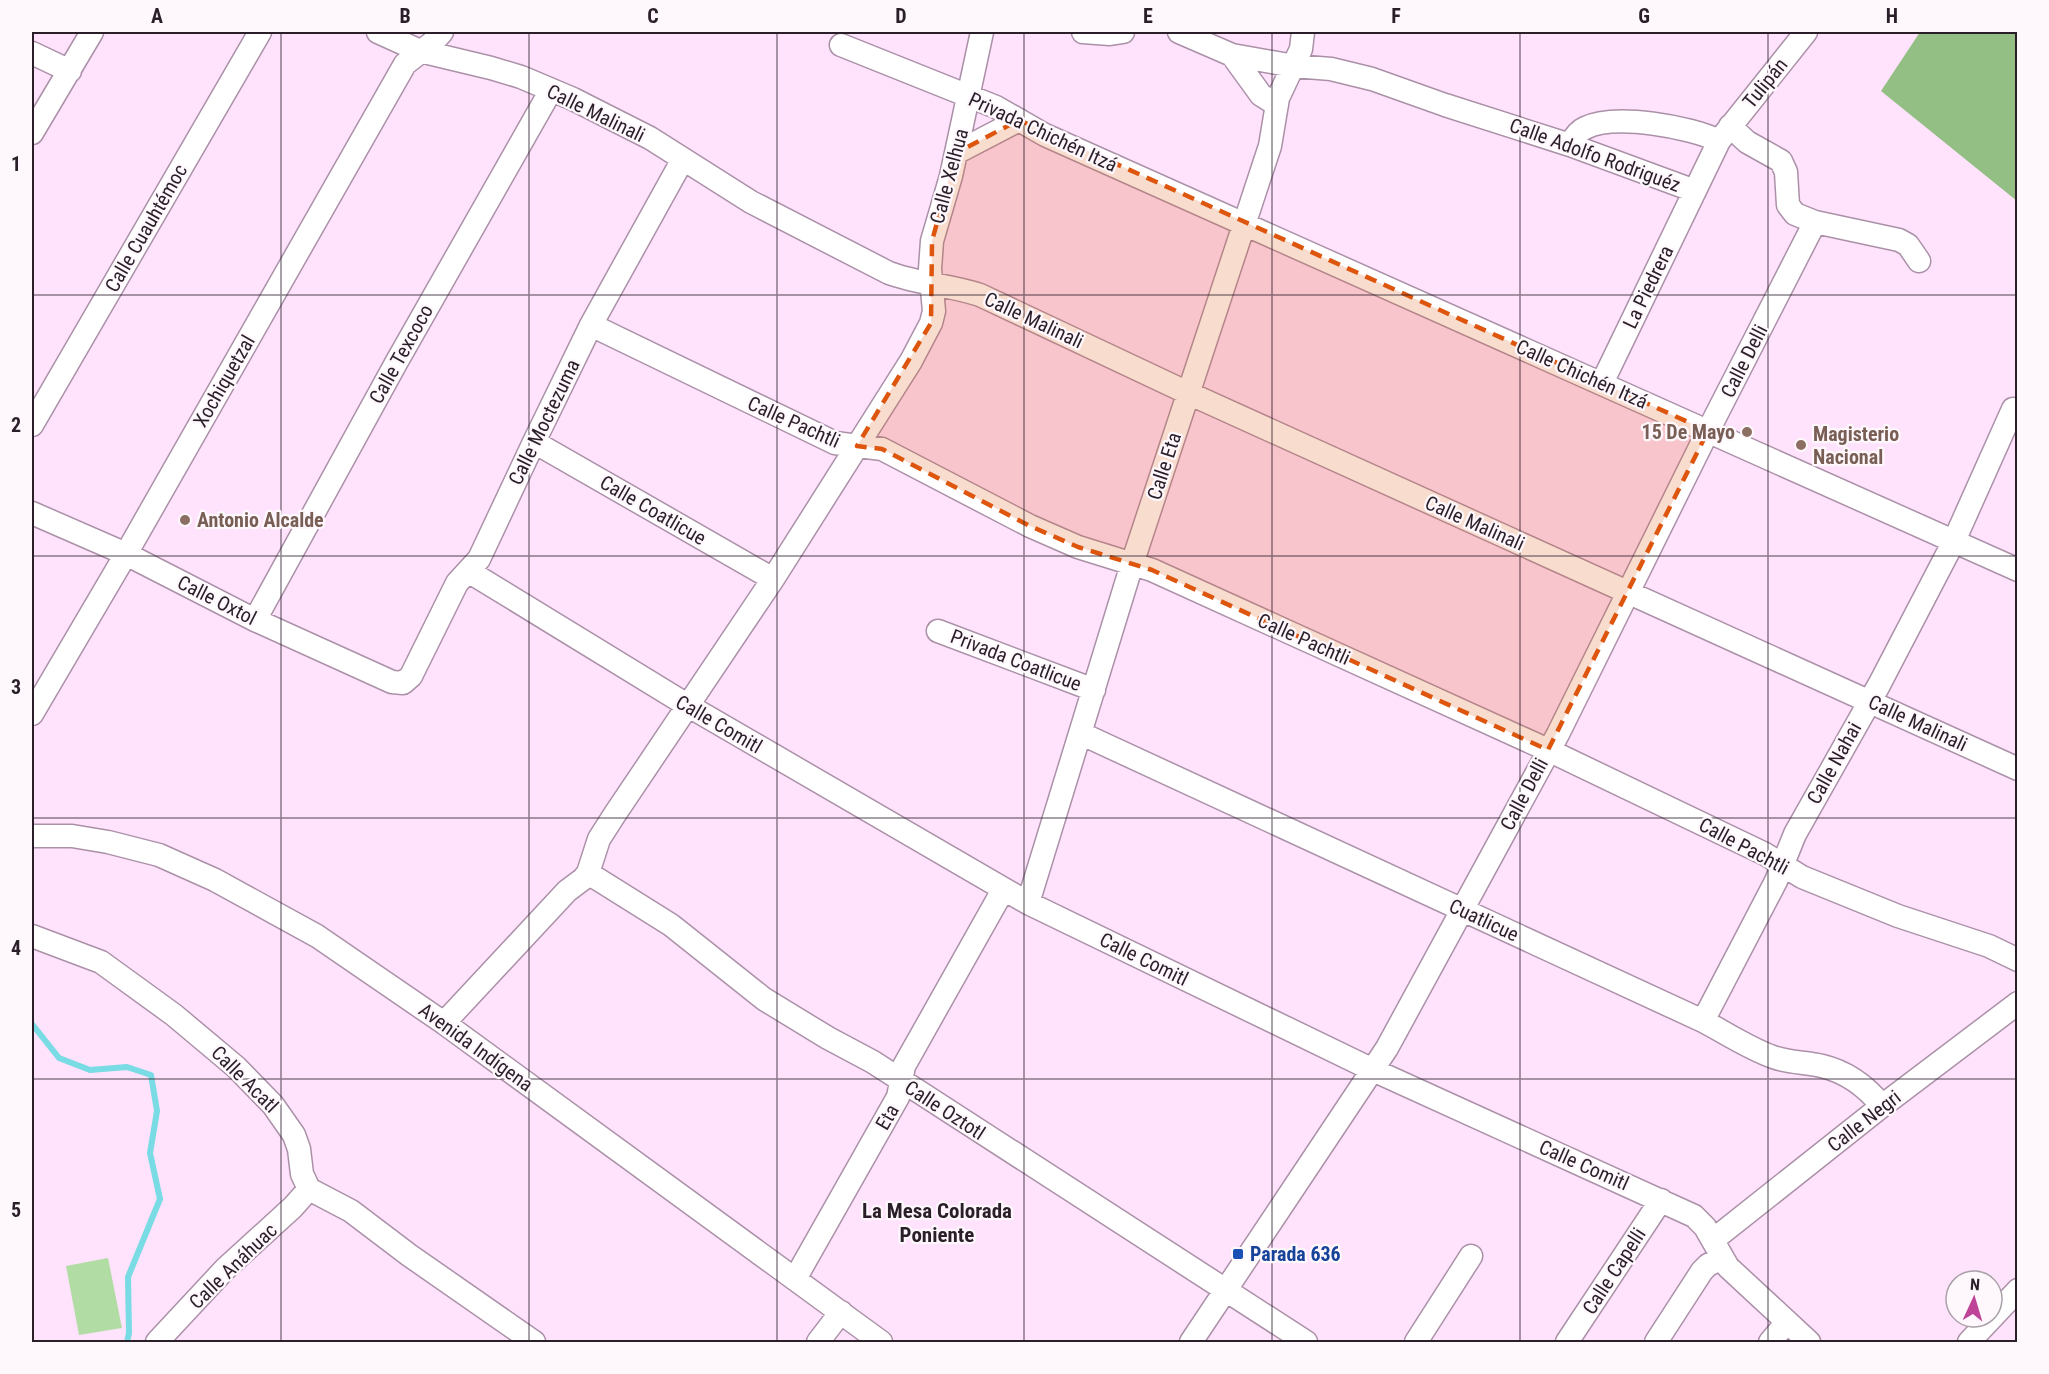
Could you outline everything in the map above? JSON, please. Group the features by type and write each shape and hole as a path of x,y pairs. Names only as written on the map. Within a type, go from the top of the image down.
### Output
{"street":[{"path":"32,133 92,32"},
{"name":"Calle Cuauhtémoc","path":"32,425 260,32"},
{"name":"Calle Malinali","path":"379,32 420,51 491,68 552,90 650,138 751,202 899,277 980,295 1188,393 2018,769"},
{"name":"Xochiquetzal","path":"32,714 126,554 405,64 442,32"},
{"name":"Calle Xelhua","path":"931,285 932,241 956,153 982,32"},
{"path":"1083,32 1110,34 1123,32"},
{"name":"Calle Adolfo Rodriguéz","path":"1179,32 1232,55 1294,66 1331,69 1372,79 1570,145 1695,191 1725,134"},
{"name":"Calle Eta","path":"1028,903 1082,734 1132,564 1270,146 1277,105 1283,86 1294,66 1303,32"},
{"name":"Tulipán","path":"1725,134 1796,35"},
{"name":"Privada Chichén Itzá","path":"840,45 996,107 1045,135 1244,223"},
{"path":"32,53 70,71"},
{"path":"1232,55 1261,95 1277,105"},
{"name":"Calle Texcoco","path":"255,620 401,353 552,90"},
{"path":"956,153 1019,120"},
{"path":"1570,145 1574,136 1585,128 1599,123 1613,122 1630,122 1725,134 1747,142 1781,161 1785,172 1790,210 1799,216 1815,222 1899,240 1908,245 1919,261"},
{"name":"Calle Moctezuma","path":"403,683 411,676 457,583 479,559 591,325 683,159"},
{"name":"La Piedrera","path":"1602,383 1695,191"},
{"name":"Calle Delli","path":"1191,1342 1374,1070 1558,734 1708,431 1815,222"},
{"name":"Calle Chichén Itzá","path":"1244,223 2018,570"},
{"path":"444,1023 567,891 588,873 599,839 773,579 911,361 931,323 934,311 931,285"},
{"name":"Calle Pachtli","path":"591,325 835,443 882,449 1030,526 1078,547 1152,570 1548,750 1765,854 1802,877 1898,916 1961,935 2018,960"},
{"name":"Calle Nahai","path":"1703,1021 1776,881 1795,834 1954,541 2013,409"},
{"name":"Calle Coatlicue","path":"534,442 773,579"},
{"name":"Calle Oxtol","path":"32,513 126,554 255,620 392,682 403,683"},
{"name":"Calle Comitl","path":"468,572 687,705 1003,890 1374,1070 1661,1200 1700,1221 1728,1267 1809,1342"},
{"name":"Privada Coatlicue","path":"938,631 1094,690"},
{"name":"Cuatlicue","path":"1082,734 1703,1021 1752,1048 1789,1062 1820,1066 1851,1077 1865,1086 1882,1106"},
{"name":"Avenida Indígena","path":"32,836 72,836 108,842 135,848 179,863 215,880 317,936 444,1023 881,1342"},
{"name":"Calle Oztotl","path":"588,873 671,925 764,999 873,1062 1306,1342"},
{"name":"Eta","path":"795,1279 898,1097 904,1066 1003,890"},
{"name":"Calle Acatl","path":"32,936 89,957 106,966 174,1015 236,1067 285,1120 299,1149 302,1174 309,1189"},
{"name":"Calle Negri","path":"1656,1342 1717,1249 1882,1106 2018,1003"},
{"path":"309,1189 351,1211 409,1255 534,1342"},
{"name":"Calle Anáhuac","path":"157,1342 225,1269 293,1207 309,1189"},
{"name":"Calle Capelli","path":"1567,1342 1661,1200"},
{"path":"1416,1342 1471,1256"},
{"path":"1969,1342 2018,1290"},
{"path":"818,1342 841,1312"},
{"path":"1770,1342 1787,1322"}],"highlighted area":[{"path":"1019,120 1708,431 1548,750 1152,570 1078,547 1030,526 882,449 857,446 931,323 932,241 956,153"}],"green space":[{"path":"1920,32 2017,32 2017,201 1881,91"},
{"path":"108,1258 122,1328 79,1335 66,1266"}],"waterway":[{"path":"32,1024 59,1058 90,1070 127,1067 151,1075 157,1111 150,1153 160,1199 128,1277 129,1333 127,1342"}],"place":[{"name":"15 De Mayo","path":"1747,432"},
{"name":"Magisterio Nacional","path":"1801,445"},
{"name":"Antonio Alcalde","path":"185,520"},
{"name":"Parada 636","path":"1238,1254"}],"district":[{"name":"La Mesa Colorada Poniente","path":"937,1223"}]}
